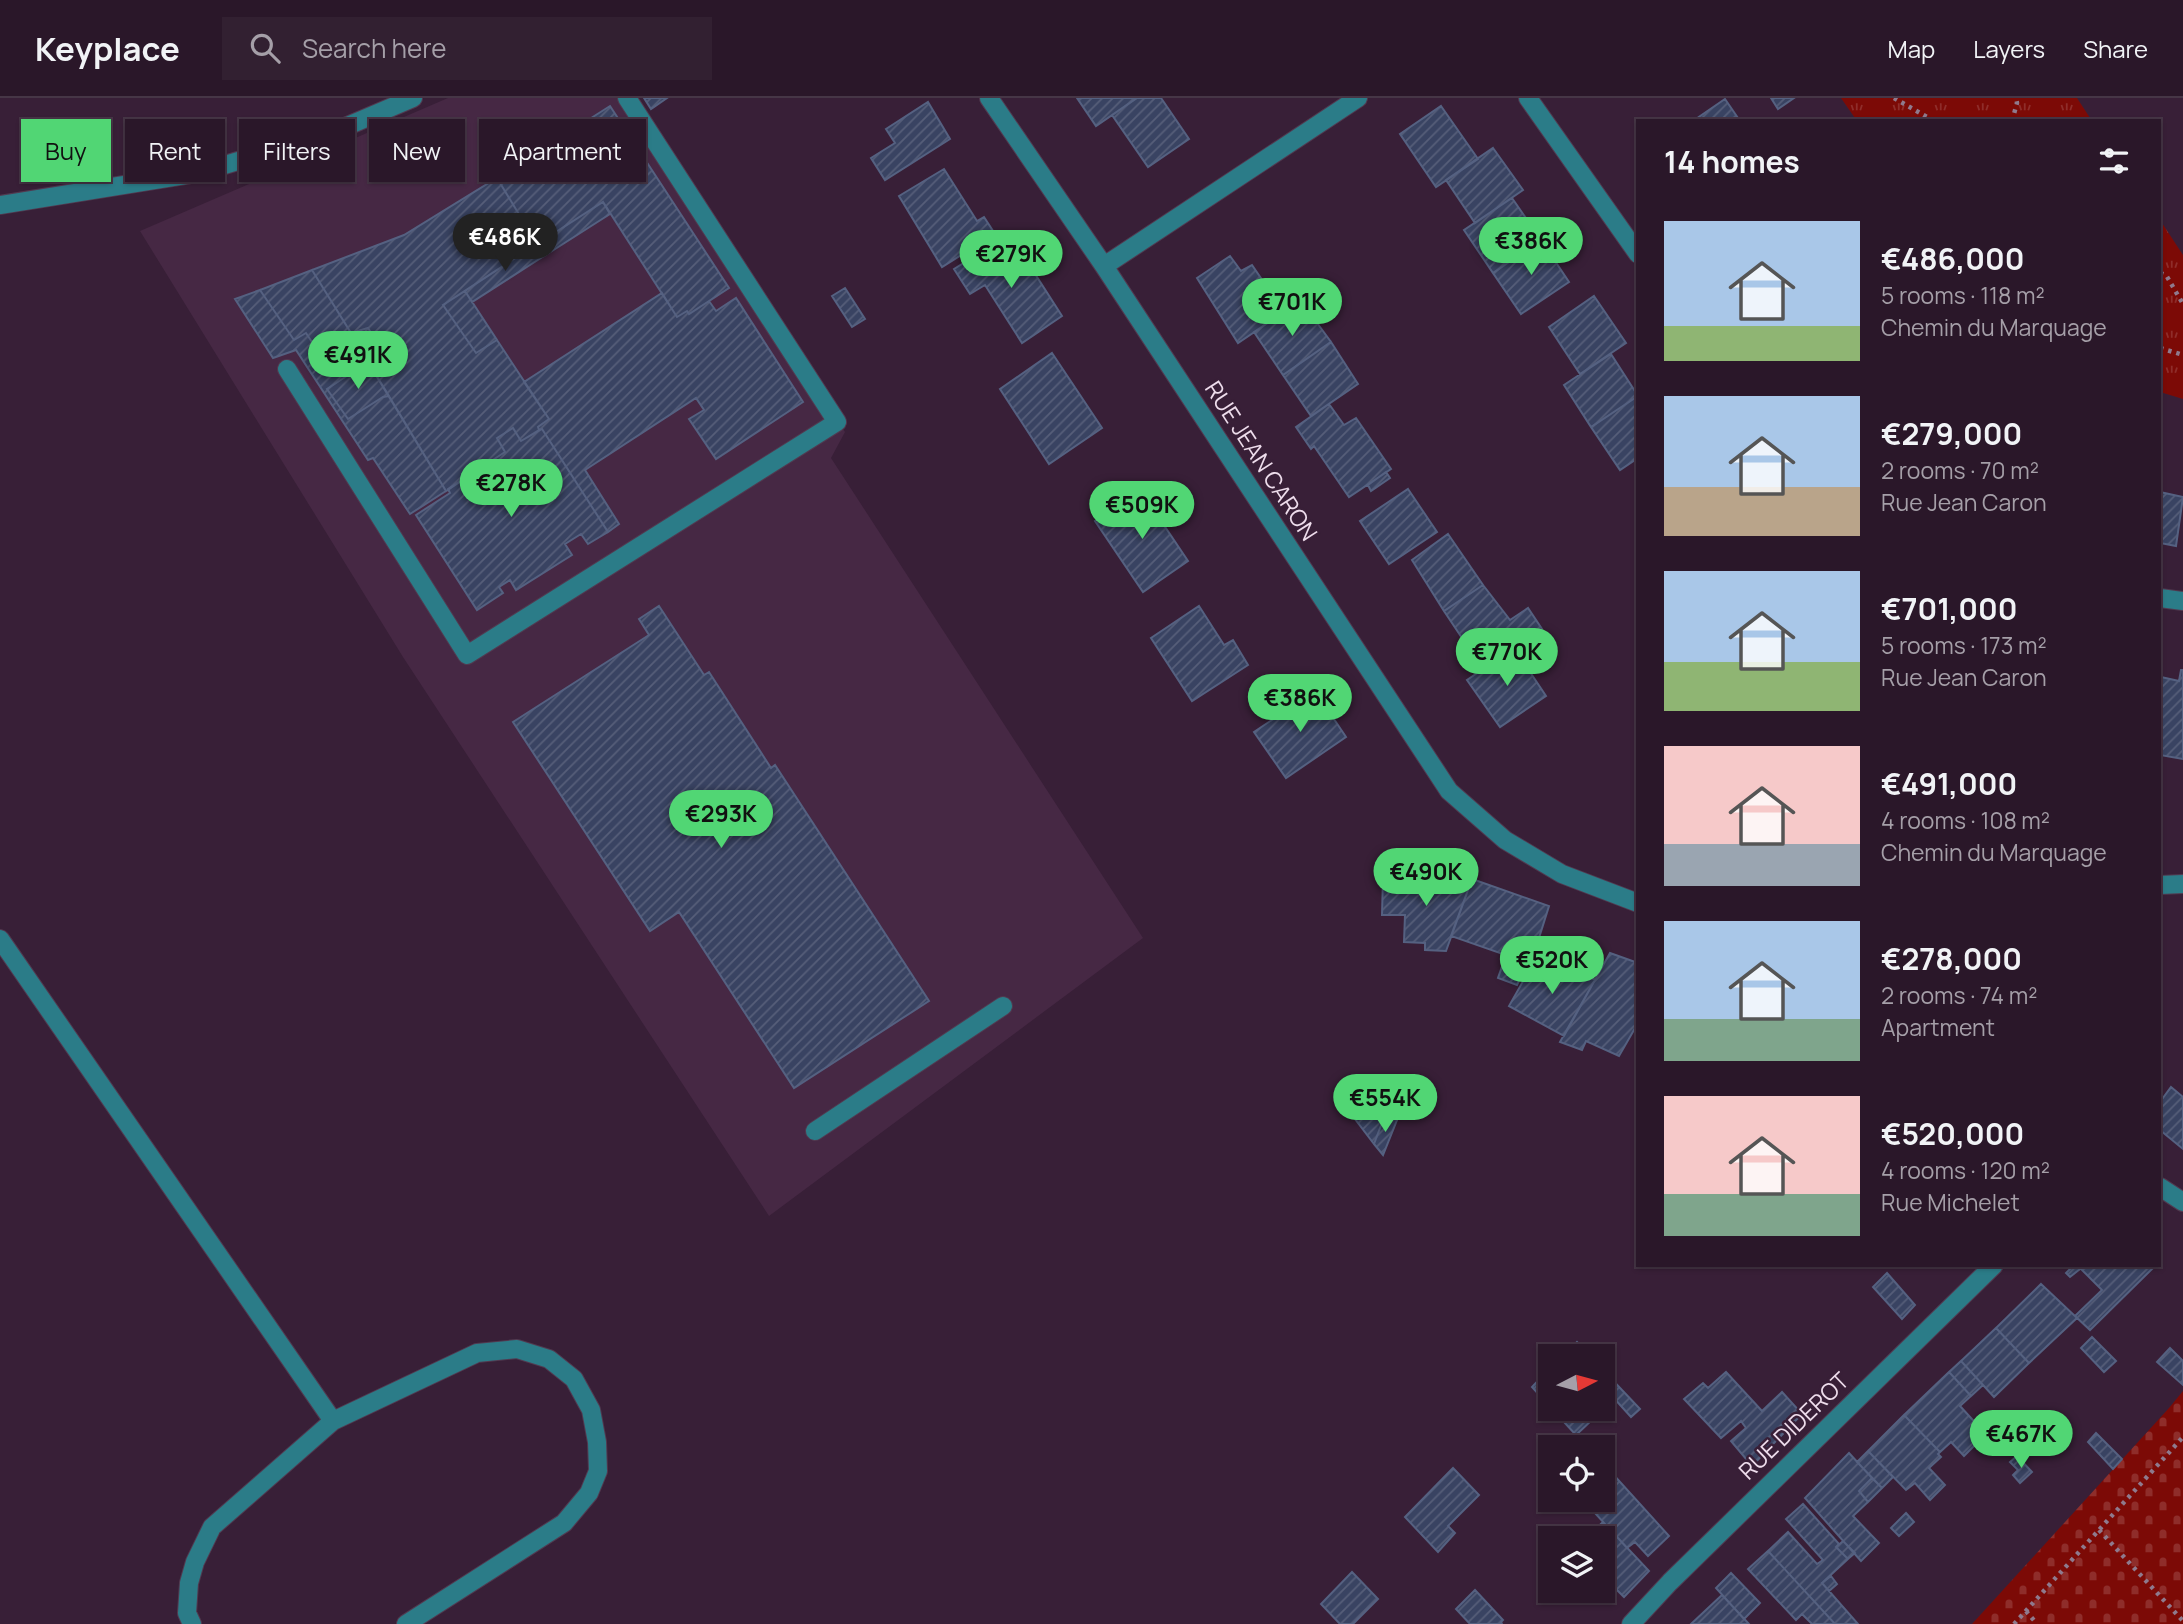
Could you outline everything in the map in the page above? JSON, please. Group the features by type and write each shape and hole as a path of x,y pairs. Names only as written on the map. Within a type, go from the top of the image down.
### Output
{"street":[{"path":"0,205 198,173 331,133 413,98"},
{"path":"287,369 467,655 837,422 627,98"},
{"name":"RUE JEAN CARON","path":"989,98 1104,267 1449,791 1505,840 1562,874 1636,902"},
{"path":"1104,267 1358,98"},
{"path":"1528,98 1636,251"},
{"path":"2161,598 2183,601"},
{"path":"2161,885 2183,884"},
{"path":"0,939 333,1421"},
{"path":"815,1131 1003,1006"},
{"path":"2161,1188 2183,1202"},
{"name":"RUE DIDEROT","path":"1631,1624 1670,1582 1992,1267"},
{"path":"192,1624 187,1613 189,1583 195,1562 212,1527 333,1421 477,1353 517,1349 549,1359 574,1379 591,1410 597,1442 598,1471 589,1493 564,1523 406,1624"}],"path":[{"path":"1894,98 1931,119"},
{"path":"2013,119 2016,98"},
{"path":"2161,273 2166,275 2183,304"},
{"path":"2161,348 2183,355"},
{"path":"2014,1624 2183,1437"},
{"path":"2099,1530 2183,1621"},
{"path":"2026,1611 2037,1624"}],"shaded area":[{"path":"448,98 622,98 636,119 479,119 479,182 646,182 646,134 845,432 831,458 1143,938 769,1216 403,657 140,231 253,182 355,182 355,138 369,132 369,182 465,182 465,119 399,119"}],"green space":[{"path":"1841,98 2077,98 2091,119 1856,119"},
{"path":"2161,222 2183,255 2183,399 2161,392"},
{"path":"2183,1391 2183,1624 1972,1624 2169,1408"}],"building":[{"path":"644,98 667,98 651,109"},
{"path":"1077,98 1137,98 1096,126"},
{"path":"1137,98 1161,98 1189,139 1148,167 1112,115"},
{"path":"1771,98 1794,98 1778,109"},
{"path":"1725,99 1739,119 1696,119"},
{"path":"928,102 950,139 885,180 871,158 895,143 886,129"},
{"path":"610,106 618,119 590,119"},
{"path":"1441,106 1478,159 1436,187 1400,134"},
{"path":"1493,148 1523,190 1475,223 1446,180"},
{"path":"646,161 729,288 689,314 687,311 677,317 603,202 537,244 499,182 646,182"},
{"path":"944,169 977,221 984,217 995,234 942,267 899,196"},
{"path":"490,182 499,182 537,244 443,305 476,353 497,340 549,419 538,427 539,430 521,441 513,428 497,438 505,452 446,491 368,362 383,352 368,328 351,333 312,270 404,235"},
{"path":"1512,198 1541,240 1493,273 1464,230"},
{"path":"603,202 610,214 544,256 537,244"},
{"path":"1541,240 1569,282 1521,314 1493,273"},
{"path":"537,244 544,256 472,302 465,291"},
{"path":"994,244 1006,261 1021,252 1062,316 1022,343 985,285 970,294 954,269"},
{"path":"1230,256 1241,271 1252,265 1284,312 1238,343 1197,278"},
{"path":"312,270 351,333 314,345 306,333 294,340 260,290"},
{"path":"845,288 865,319 852,327 832,296"},
{"path":"260,290 294,340 306,333 314,345 351,333 368,362 327,389 348,419 389,396 446,491 410,514 373,458 368,460 296,350 273,358 235,299"},
{"path":"465,291 497,340 476,353 443,305"},
{"path":"662,293 677,317 687,311 689,314 709,301 716,311 736,298 803,402 716,459 689,419 704,410 696,398 585,470 619,524 608,532 542,429 539,430 538,427 549,419 524,382"},
{"path":"1594,296 1626,343 1580,374 1549,327"},
{"path":"1301,301 1331,342 1283,375 1254,332"},
{"path":"368,328 383,352 368,362 351,333"},
{"path":"1331,342 1358,384 1311,416 1283,375"},
{"path":"1052,353 1102,428 1049,464 1000,389"},
{"path":"1611,354 1636,393 1636,397 1591,427 1564,385"},
{"path":"368,362 389,396 348,419 327,389"},
{"path":"1636,397 1636,459 1620,470 1591,427"},
{"path":"1329,404 1344,425 1356,418 1391,469 1349,497 1314,446 1311,449 1296,427"},
{"path":"513,428 521,441 542,429 608,532 588,544 581,534 565,544 572,555 516,590 510,580 499,587 503,593 477,610 416,515 450,493 448,489 505,452 497,438"},
{"path":"1386,472 1390,478 1371,491 1368,485"},
{"path":"1408,489 1437,532 1389,564 1360,521"},
{"path":"1141,491 1188,561 1143,592 1095,521"},
{"path":"2161,492 2183,497 2176,546 2161,543"},
{"path":"1448,534 1483,585 1444,611 1412,560"},
{"path":"1483,585 1510,620 1528,608 1542,629 1514,648 1476,642 1468,647 1444,611"},
{"path":"659,606 704,675 709,672 771,768 775,765 929,1001 794,1088 679,912 650,931 513,722 649,635 639,619"},
{"path":"1199,606 1224,645 1233,640 1248,665 1192,701 1151,638"},
{"path":"1514,648 1546,696 1500,727 1467,680"},
{"path":"2183,670 2183,759 2161,755 2161,677 2179,681"},
{"path":"1315,691 1346,737 1286,778 1254,732"},
{"path":"1383,877 1472,879 1446,951 1425,950 1425,943 1404,942 1405,915 1382,915"},
{"path":"1472,879 1549,906 1533,957 1517,985 1498,978 1506,955 1451,936"},
{"path":"1610,953 1636,962 1636,1026 1619,1056 1586,1041 1582,1050 1560,1042"},
{"path":"1535,960 1564,975 1569,966 1595,980 1564,1036 1509,1006"},
{"path":"1562,962 1569,966 1564,975 1556,971"},
{"path":"1366,1083 1393,1093 1374,1144 1352,1115"},
{"path":"2171,1087 2183,1097 2183,1149 2161,1131 2161,1101"},
{"path":"1385,1115 1397,1120 1383,1155 1374,1144"},
{"path":"2072,1267 2080,1269 2070,1277 2066,1273"},
{"path":"2079,1267 2153,1268 2090,1330 2075,1316 2102,1290"},
{"path":"1887,1273 1915,1305 1902,1319 1873,1287"},
{"path":"2041,1284 2077,1318 2029,1363 1996,1328"},
{"path":"1996,1328 2029,1363 1994,1397 1961,1361"},
{"path":"2092,1337 2116,1361 2104,1372 2081,1348"},
{"path":"2170,1348 2183,1361 2183,1385 2157,1362"},
{"path":"1961,1361 1983,1385 1971,1396 1949,1372"},
{"path":"1726,1372 1762,1411 1782,1392 1802,1414 1752,1466 1731,1441 1746,1428 1741,1421 1721,1438 1684,1399 1703,1383 1708,1388"},
{"path":"1949,1372 1971,1396 1960,1406 1991,1440 1982,1448 1977,1443 1964,1456 1951,1442 1940,1452 1904,1415"},
{"path":"1538,1381 1538,1394 1532,1387"},
{"path":"1615,1383 1640,1409 1631,1417 1615,1399"},
{"path":"1904,1415 1940,1452 1938,1454 1941,1457 1929,1468 1945,1485 1930,1500 1915,1483 1906,1490 1868,1451"},
{"path":"1563,1421 1591,1421 1576,1435"},
{"path":"2096,1433 2122,1459 2113,1469 2088,1442"},
{"path":"1868,1451 1893,1477 1882,1488 1857,1462"},
{"path":"1849,1453 1872,1478 1859,1491 1868,1502 1853,1516 1879,1543 1861,1561 1805,1498"},
{"path":"2017,1456 2032,1472 2020,1483 2013,1475 2018,1470 2010,1462"},
{"path":"1453,1468 1479,1495 1448,1526 1455,1533 1438,1552 1405,1517"},
{"path":"1615,1476 1669,1536 1648,1556 1635,1542 1627,1548 1615,1535 1615,1526 1607,1526 1594,1512 1615,1512"},
{"path":"1872,1478 1882,1488 1868,1502 1859,1491"},
{"path":"1803,1504 1839,1544 1836,1547 1848,1559 1822,1583 1858,1624 1835,1624 1768,1551 1788,1532 1817,1564 1823,1560 1786,1519"},
{"path":"1906,1513 1914,1522 1899,1536 1891,1528"},
{"path":"1615,1535 1649,1571 1624,1597 1615,1588"},
{"path":"1843,1541 1855,1553 1848,1559 1836,1547"},
{"path":"1768,1551 1835,1624 1812,1624 1802,1614 1796,1620 1748,1569"},
{"path":"1352,1572 1378,1599 1353,1624 1340,1624 1321,1604"},
{"path":"1731,1573 1760,1603 1744,1619 1716,1588"},
{"path":"1831,1576 1837,1584 1829,1591 1822,1583"},
{"path":"1475,1590 1503,1620 1502,1624 1470,1624 1456,1609"},
{"path":"1722,1595 1749,1624 1691,1624"}]}
